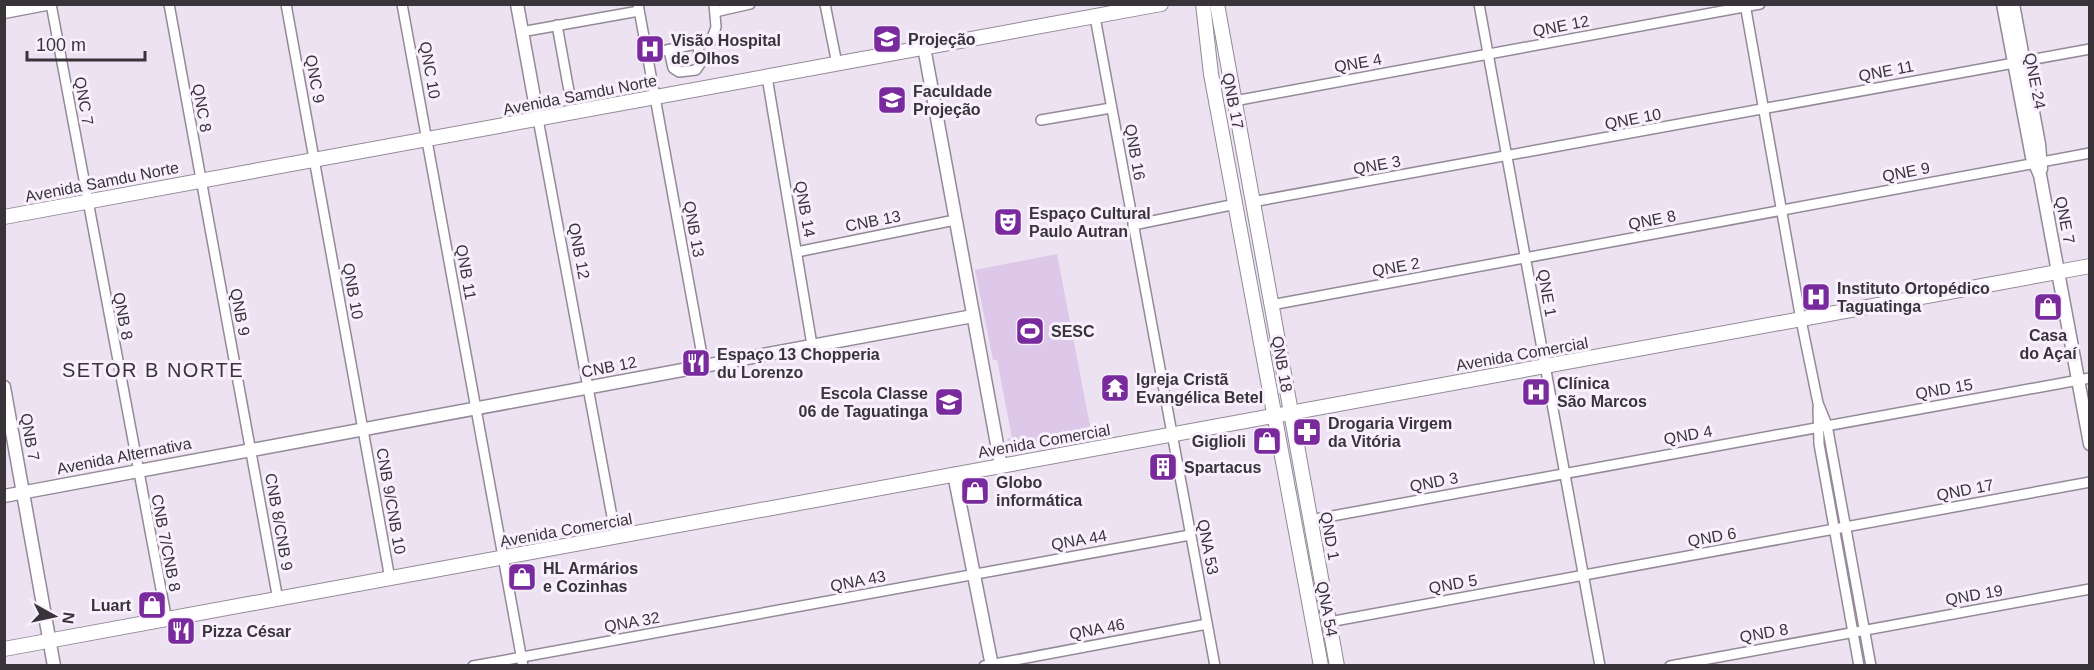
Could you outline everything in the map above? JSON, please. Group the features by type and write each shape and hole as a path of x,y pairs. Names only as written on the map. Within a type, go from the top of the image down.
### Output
{"main road":[{"name":"Avenida Samdu Norte","path":"4,217 314,159 427,141 1161,4"},
{"name":"QNB 17","path":"1203,4 1211,74 1257,317"},
{"name":"QND 1","path":"1217,4 1337,665"},
{"path":"1207,48 1217,56 1222,54 1224,47"},
{"path":"1211,74 1218,69 1228,70"},
{"name":"Avenida Comercial","path":"4,650 2090,266"},
{"path":"1257,317 1266,319 1272,310"},
{"name":"QNB 18","path":"1257,317 1274,416"},
{"name":"QNA 54","path":"1274,416 1321,666"},
{"path":"1286,478 1291,474 1302,476"}],"street":[{"path":"4,12 46,4"},
{"name":"QNC 7","path":"51,4 86,202"},
{"name":"QNC 8","path":"169,4 200,181"},
{"name":"QNC 9","path":"286,4 314,159"},
{"name":"QNC 10","path":"402,4 427,141"},
{"path":"517,4 538,119"},
{"path":"647,54 702,44 714,35 714,8 750,4"},
{"path":"825,4 837,64"},
{"name":"QNE 1","path":"1479,4 1544,367"},
{"name":"QNE 12","path":"1488,55 1760,4"},
{"name":"QNE 24","path":"2003,4 2019,62 2038,162"},
{"name":"QNE 24","path":"2013,4 2019,62"},
{"path":"1745,6 1801,320 1818,403 1827,425 1871,666"},
{"path":"521,32 639,8"},
{"name":"QNB 13","path":"639,8 704,366"},
{"name":"QNB 16","path":"1095,17 1172,434"},
{"path":"557,26 569,91"},
{"path":"669,50 673,68 683,73 696,70 700,64 702,44"},
{"path":"924,47 1001,466"},
{"name":"QNE 11","path":"1764,109 2090,49"},
{"name":"QNE 4","path":"1234,101 1488,55"},
{"name":"QNB 14","path":"767,77 812,345"},
{"path":"1041,120 1111,108"},
{"name":"QNE 10","path":"1507,157 1764,109"},
{"name":"QNB 12","path":"538,119 590,387 616,538"},
{"name":"QNB 11","path":"427,141 522,661"},
{"name":"QNE 9","path":"1783,210 2090,153"},
{"name":"QNE 3","path":"1252,202 1507,157"},
{"name":"QNB 10","path":"314,159 363,429"},
{"name":"QNE 7","path":"2038,162 2089,443"},
{"name":"QNB 9","path":"200,181 250,449"},
{"name":"QNB 8","path":"86,202 137,471"},
{"path":"1133,225 1236,204"},
{"name":"QNE 8","path":"1526,259 1783,210"},
{"name":"CNB 13","path":"797,252 955,220"},
{"name":"QNE 2","path":"1272,310 1526,259"},
{"name":"CNB 12","path":"250,449 973,316"},
{"path":"1544,367 1600,666"},
{"name":"QND 15","path":"1817,427 2090,378"},
{"name":"QNB 7","path":"4,387 54,666"},
{"path":"1818,403 1817,427 1859,666"},
{"name":"QND 4","path":"1564,473 1817,427"},
{"name":"CNB 9/CNB 10","path":"363,429 390,579"},
{"name":"QNA 53","path":"1172,434 1215,666"},
{"name":"Avenida Alternativa","path":"4,496 250,449"},
{"name":"CNB 8/CNB 9","path":"250,449 278,600"},
{"name":"CNB 7/CNB 8","path":"137,471 167,621"},
{"name":"QND 3","path":"1311,520 1564,473"},
{"path":"954,474 989,665"},
{"name":"QND 17","path":"1846,528 2090,482"},
{"name":"QND 6","path":"1583,576 1846,528"},
{"name":"QNA 44","path":"973,575 1190,535"},
{"name":"QNA 43","path":"749,617 973,575"},
{"name":"QND 5","path":"1329,622 1583,576"},
{"name":"QND 19","path":"1864,630 2090,589"},
{"name":"QNA 32","path":"473,666 522,661 749,617"},
{"name":"QNA 46","path":"989,665 1207,624"},
{"name":"QND 8","path":"1670,666 1864,630"}],"shaded area":[{"name":"SESC","path":"1057,254 1091,431 1019,446 1019,451 1010,453 1007,439 1012,438 997,360 993,360 975,270"}],"place":[{"name":"Projeção","path":"887,39"},
{"name":"Visão Hospital de Olhos","path":"650,49"},
{"name":"Faculdade Projeção","path":"892,100"},
{"name":"Espaço Cultural Paulo Autran","path":"1008,222"},
{"name":"Instituto Ortopédico Taguatinga","path":"1816,297"},
{"name":"Casa do Açaí","path":"2048,307"},
{"name":"SESC","path":"1030,331"},
{"name":"Espaço 13 Chopperia du Lorenzo","path":"696,363"},
{"name":"Igreja Cristã Evangélica Betel","path":"1115,388"},
{"name":"Clínica São Marcos","path":"1536,392"},
{"name":"Escola Classe 06 de Taguatinga","path":"949,402"},
{"name":"Drogaria Virgem da Vitória","path":"1307,432"},
{"name":"Giglioli","path":"1267,441"},
{"name":"Spartacus","path":"1163,467"},
{"name":"Globo informática","path":"975,491"},
{"name":"HL Armários e Cozinhas","path":"522,577"},
{"name":"Luart","path":"152,605"},
{"name":"Pizza César","path":"181,631"}],"district":[{"name":"SETOR B NORTE","path":"153,370"}]}
